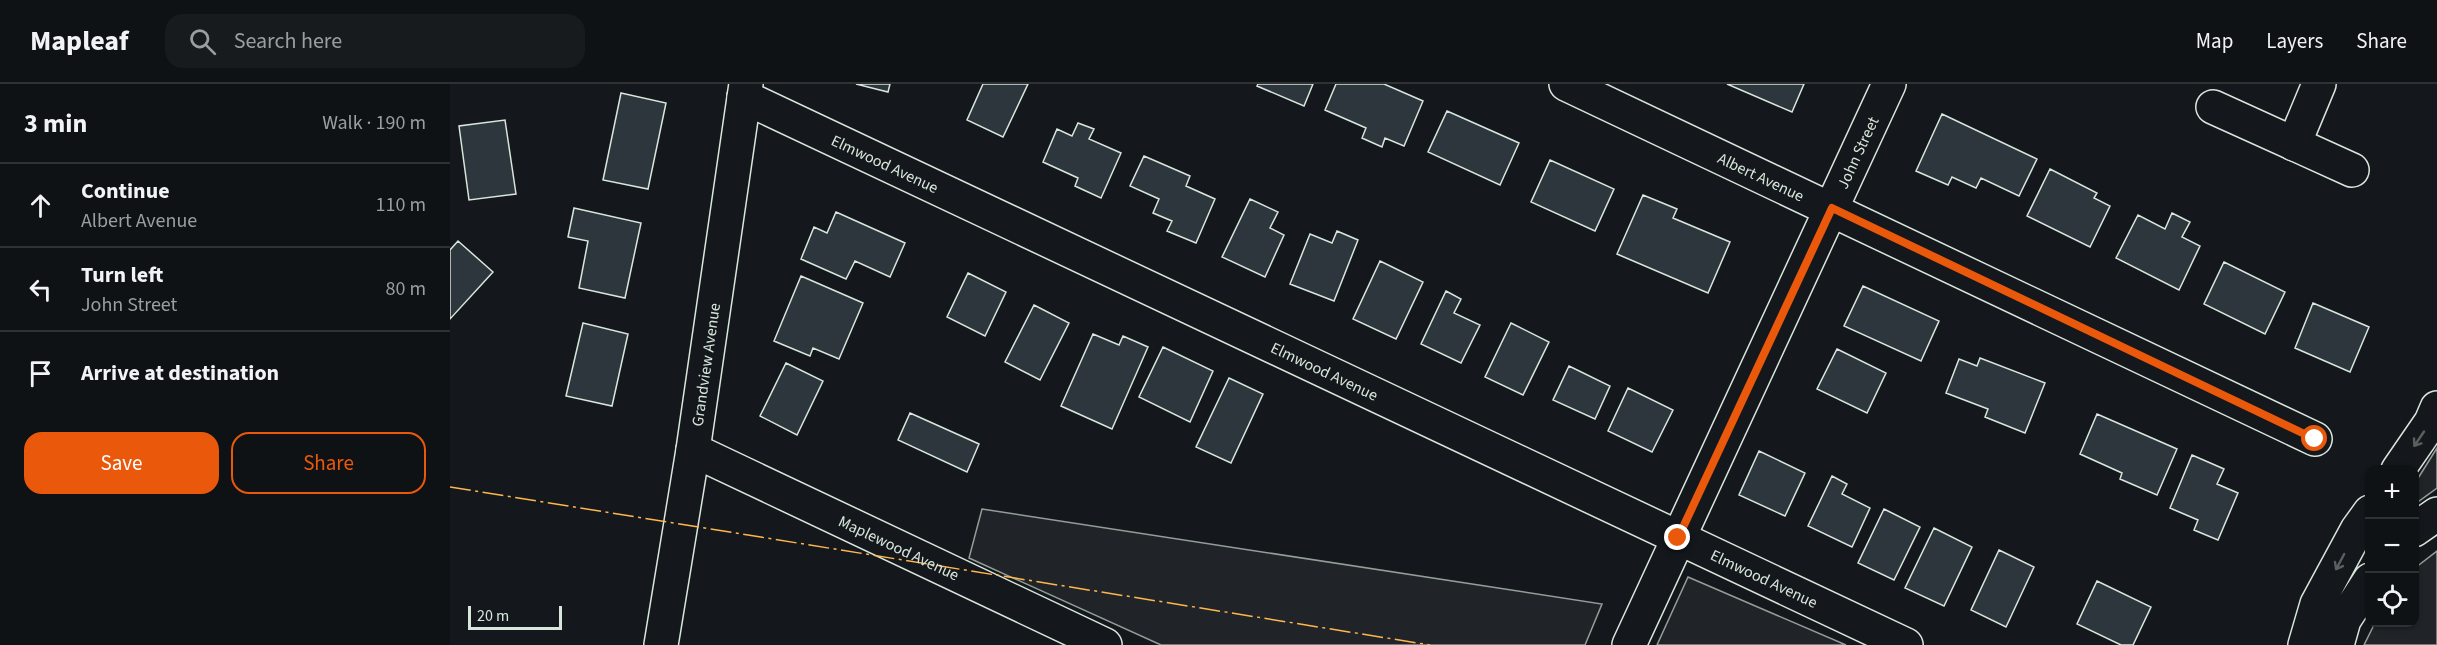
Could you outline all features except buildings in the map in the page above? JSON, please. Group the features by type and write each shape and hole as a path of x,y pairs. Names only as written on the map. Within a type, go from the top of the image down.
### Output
{"main road":[{"name":"Albert Avenue","path":"1566,84 1832,208 2315,439"},
{"name":"John Street","path":"1629,645 1890,84"},
{"path":"2294,144 2319,84"},
{"name":"Grandview Avenue","path":"661,645 693,450 745,91"},
{"name":"Elmwood Avenue","path":"745,91 1906,645"},
{"path":"2213,107 2352,170"},
{"path":"2401,465 2431,422 2437,408"},
{"name":"Maplewood Avenue","path":"693,450 1105,645"},
{"path":"2419,527 2437,514"},
{"path":"2305,645 2317,604 2365,519"},
{"path":"2337,645 2344,620 2365,588"}],"shaded area":[{"path":"2437,448 2437,488 2419,501 2419,477"},
{"path":"982,509 1602,604 1585,645 1161,645 969,558"},
{"path":"2437,551 2437,645 2364,645 2373,627 2419,627 2419,565"},
{"path":"1688,577 1846,645 1657,645"}],"power":[{"path":"450,487 1430,645"}],"route":[{"path":"1678,538 1832,208 2315,439"}]}
